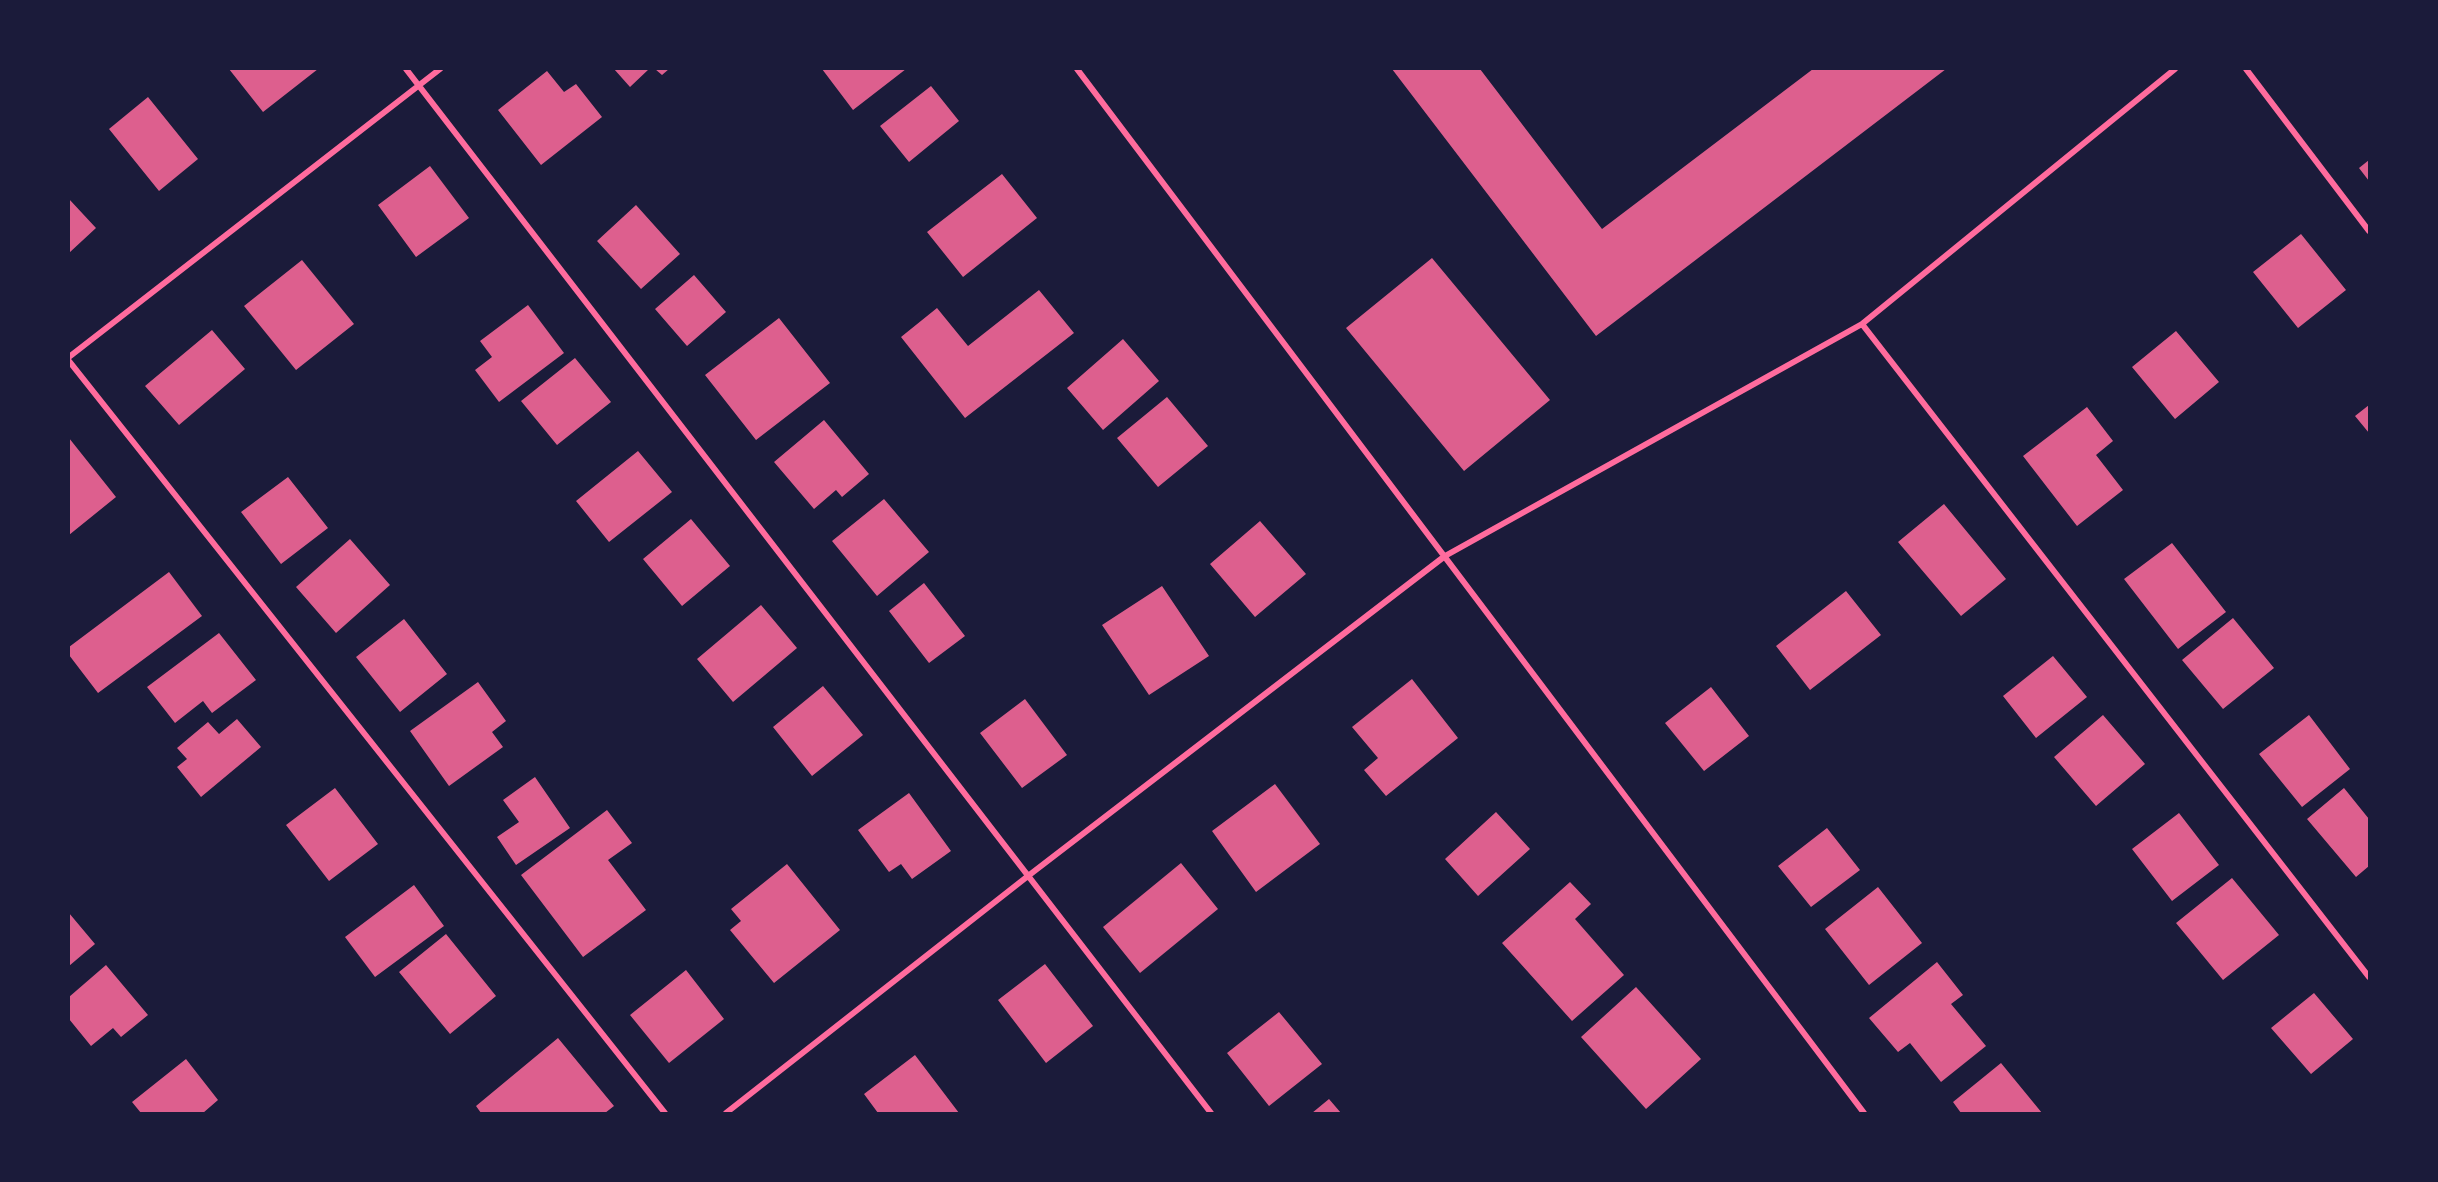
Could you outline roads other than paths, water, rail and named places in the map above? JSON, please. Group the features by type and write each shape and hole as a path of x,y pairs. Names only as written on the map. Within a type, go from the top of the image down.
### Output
{"street":[{"path":"406,69 1211,1113"},
{"path":"440,69 69,359 665,1113"},
{"path":"1077,69 1864,1113"},
{"path":"726,1113 1028,876 1445,556 1862,324 2175,69"},
{"path":"2246,69 2369,231"},
{"path":"1862,324 2369,976"}]}
